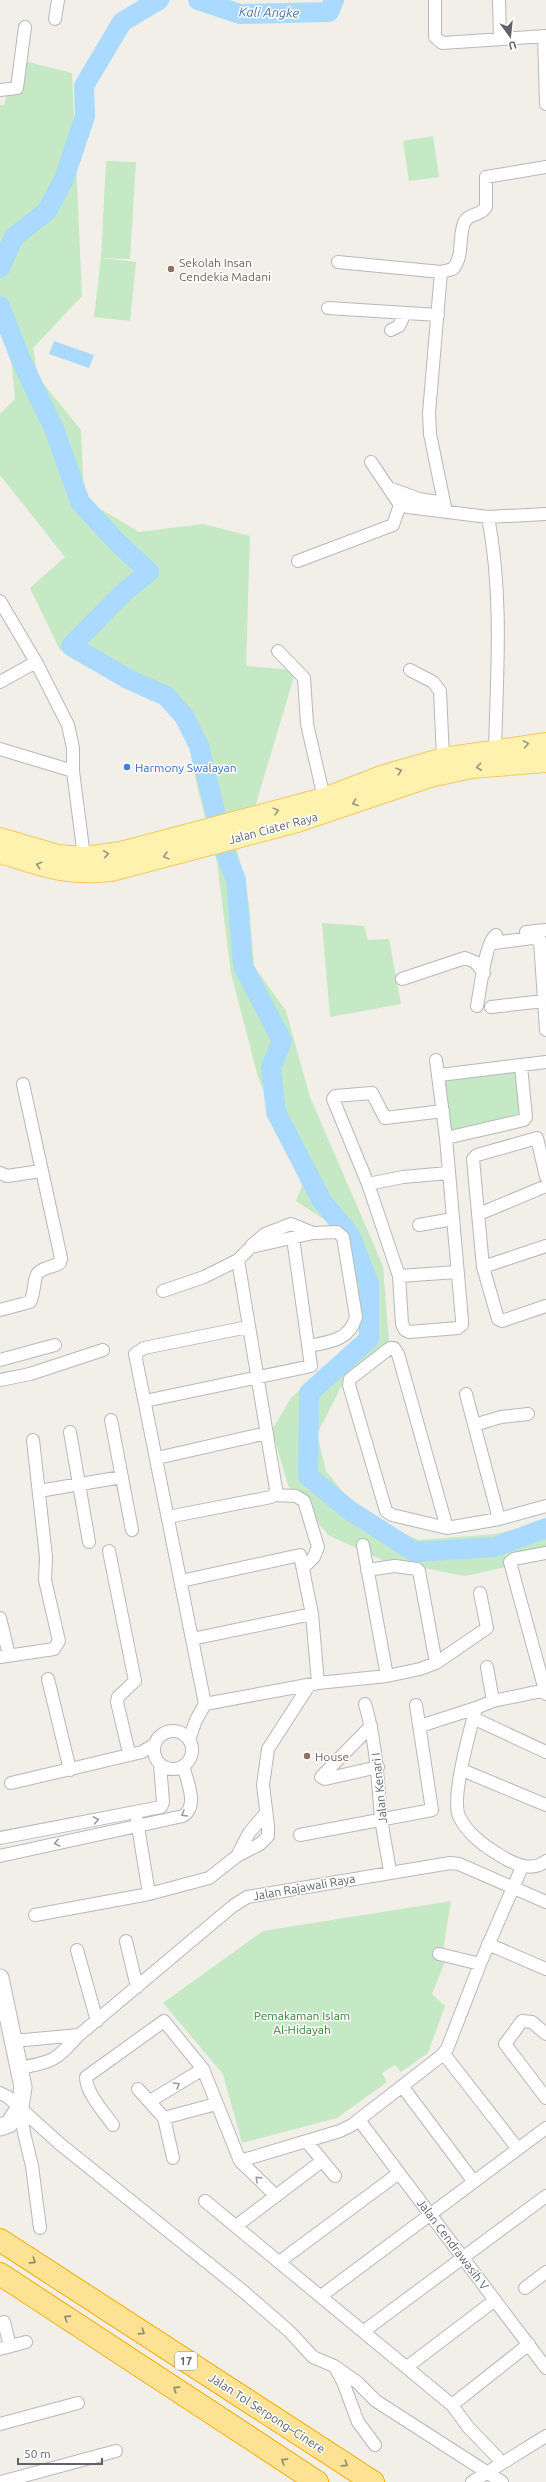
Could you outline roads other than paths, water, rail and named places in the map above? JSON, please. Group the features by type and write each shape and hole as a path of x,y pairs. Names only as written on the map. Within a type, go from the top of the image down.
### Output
{"highway":[{"name":"Jalan Tol Serpong–Cinere","path":"0,2240 373,2482"},
{"name":"17","path":"0,2274 317,2482"}],"main road":[{"name":"Jalan Ciater Raya","path":"239,829 384,776 443,758 546,742"},
{"name":"Jalan Ciater Raya","path":"0,838 58,855 84,857 121,852 202,838 239,829 320,816 430,777 472,768 546,762"},
{"name":"Jalan Ciater Raya","path":"0,853 65,872 85,873 111,871 202,838"}],"street":[{"path":"55,19 58,0"},
{"path":"435,0 435,37 442,43 545,36 546,104"},
{"path":"499,0 500,39"},
{"path":"0,90 17,88 25,27"},
{"path":"338,262 441,272 453,269 458,262 466,219 486,207 486,177 546,166"},
{"path":"441,272 429,413 430,434 445,508"},
{"path":"328,308 438,315"},
{"path":"391,330 399,326 405,313"},
{"path":"371,462 400,505"},
{"path":"389,488 445,508 488,517 546,514"},
{"path":"400,505 445,508"},
{"path":"298,561 393,525 400,505"},
{"path":"488,517 495,555 498,605 495,749"},
{"path":"0,601 36,662 68,726 73,748 73,771 84,857"},
{"path":"278,651 304,678 307,724 324,798"},
{"path":"0,682 36,662"},
{"path":"410,670 433,682 440,691 443,758"},
{"path":"0,749 73,771"},
{"path":"477,1006 487,954 494,937 546,930"},
{"path":"494,943 538,938 541,942 544,968 546,1030"},
{"path":"402,979 465,958 475,962 484,973"},
{"path":"491,1007 544,1001"},
{"path":"436,1060 440,1075 462,1325 458,1328 413,1332 405,1330 402,1324 398,1276 368,1184 333,1102 334,1098 372,1093 385,1118 443,1111"},
{"path":"440,1075 546,1062"},
{"path":"446,1138 524,1120 526,1117 521,1066"},
{"path":"0,1310 30,1302 34,1295 36,1275 40,1271 60,1263 62,1258 23,1084"},
{"path":"546,1177 536,1138 474,1156 483,1267 500,1320 546,1306"},
{"path":"0,1173 7,1176 42,1171"},
{"path":"368,1184 403,1177 448,1173"},
{"path":"479,1214 546,1186"},
{"path":"420,1225 452,1219"},
{"path":"163,1291 204,1278 238,1260 265,1234 291,1224 313,1233"},
{"path":"251,1247 313,1233 337,1232 343,1237 356,1318 353,1327 346,1336 308,1346"},
{"path":"145,1401 311,1366 292,1238"},
{"path":"483,1267 546,1246"},
{"path":"238,1260 276,1489 273,1495"},
{"path":"398,1276 457,1272"},
{"path":"185,1736 205,1704 135,1354 138,1350 248,1327"},
{"path":"0,1360 55,1345"},
{"path":"447,1528 398,1354 394,1348 390,1348 350,1379 348,1385 386,1511 392,1515 447,1528 499,1519 546,1506"},
{"path":"0,1380 30,1374 103,1350"},
{"path":"466,1394 499,1519"},
{"path":"474,1425 501,1417 528,1414"},
{"path":"112,1420 132,1530"},
{"path":"70,1432 89,1542"},
{"path":"157,1458 267,1433"},
{"path":"0,1618 5,1656 54,1649 59,1641 45,1580 46,1557 33,1440"},
{"path":"39,1491 122,1477"},
{"path":"168,1517 273,1495 296,1496 304,1501 318,1548 314,1557 304,1567"},
{"path":"363,1545 387,1676"},
{"path":"109,1551 134,1681 118,1697 117,1702 129,1753"},
{"path":"420,1726 475,1713 493,1701 546,1691 510,1562 514,1559 546,1554"},
{"path":"35,1915 149,1894 210,1878 237,1856 260,1844 268,1836 263,1785 268,1749 313,1685 312,1614 304,1567 300,1555 181,1581"},
{"path":"367,1570 395,1566 417,1569 419,1572 436,1662"},
{"path":"205,1704 313,1685 387,1676 420,1669 436,1662 487,1628 480,1593"},
{"path":"192,1639 312,1614"},
{"path":"487,1667 493,1701"},
{"path":"48,1679 70,1770"},
{"name":"Jalan Kenari I","path":"365,1704 371,1726 378,1767 382,1819 390,1872"},
{"path":"300,1835 432,1810 416,1705"},
{"path":"475,1713 546,1752"},
{"path":"475,1713 462,1770 457,1806 462,1822 480,1842 522,1867 536,1866 546,1861"},
{"path":"371,1726 321,1777 325,1779 378,1767"},
{"path":"11,1783 70,1770 129,1753 142,1752 157,1755 174,1769 183,1766 192,1755 185,1736 173,1731 164,1734 157,1755 163,1804 159,1808 0,1838 2,1855 177,1818 190,1811 192,1803 183,1766"},
{"path":"462,1770 546,1805"},
{"path":"135,1813 139,1827 149,1894"},
{"name":"Jalan Rajawali Raya","path":"19,2068 55,2059 79,2035 233,1906 247,1897 439,1863 459,1864 546,1902"},
{"path":"240,2161 340,2131 359,2120 444,2054 488,1944 522,1867"},
{"path":"126,1941 137,1987"},
{"path":"488,1944 546,1969"},
{"path":"77,1950 96,2021"},
{"path":"443,1955 480,1964"},
{"path":"0,1978 23,2087 20,2107 24,2133 32,2166 40,2228"},
{"path":"113,2125 87,2085 86,2077 162,2021 166,2022 203,2069 240,2161 276,2196"},
{"path":"546,2034 532,2022 522,2021 505,2044 546,2098"},
{"path":"13,2041 79,2035"},
{"path":"60,2036 65,2050"},
{"path":"444,2054 518,2149"},
{"path":"150,2102 203,2069"},
{"path":"402,2086 474,2182"},
{"path":"138,2089 164,2118 173,2158"},
{"path":"0,2093 8,2097 60,2144 244,2292 290,2332 313,2357 334,2366 357,2382 376,2401 502,2482"},
{"path":"164,2118 216,2104"},
{"path":"0,2127 10,2124 20,2107"},
{"name":"Jalan Cendrawasih V","path":"359,2120 546,2368"},
{"path":"321,2296 546,2128"},
{"path":"307,2142 335,2176"},
{"path":"236,2226 322,2161"},
{"path":"279,2262 399,2173"},
{"path":"364,2331 546,2196"},
{"path":"205,2201 408,2367 452,2405 468,2427 497,2458"},
{"path":"525,2288 545,2273"},
{"path":"408,2367 495,2300"},
{"path":"4,2322 5,2348 26,2342"},
{"path":"452,2405 529,2344"},
{"path":"334,2366 343,2382 358,2422 375,2445"},
{"path":"0,2424 78,2403"},
{"path":"472,2482 546,2436"},
{"path":"1,2482 116,2451"}],"water":[{"path":"54,341 94,355 89,368 49,354"}],"waterway":[{"path":"0,268 14,237 47,211 64,179 85,116 84,86 122,22 159,0"},
{"name":"Kali Angke","path":"198,0 240,14 329,12 334,0"},
{"path":"0,306 21,360 55,431 80,502 117,542 149,572 124,592 71,646 128,679 166,696 184,716 199,746 225,852 236,880 243,966 282,1041 271,1067 276,1112 322,1201 350,1235 369,1284 369,1339 309,1393 308,1476 349,1510 415,1552 495,1547 546,1528"}],"place":[{"name":"Sekolah Insan Cendekia Madani","path":"171,269"},
{"name":"Harmony Swalayan","path":"127,767"},
{"name":"House","path":"307,1756"}],"park label":[{"name":"Pemakaman Islam Al-Hidayah","path":"302,2022"}]}
